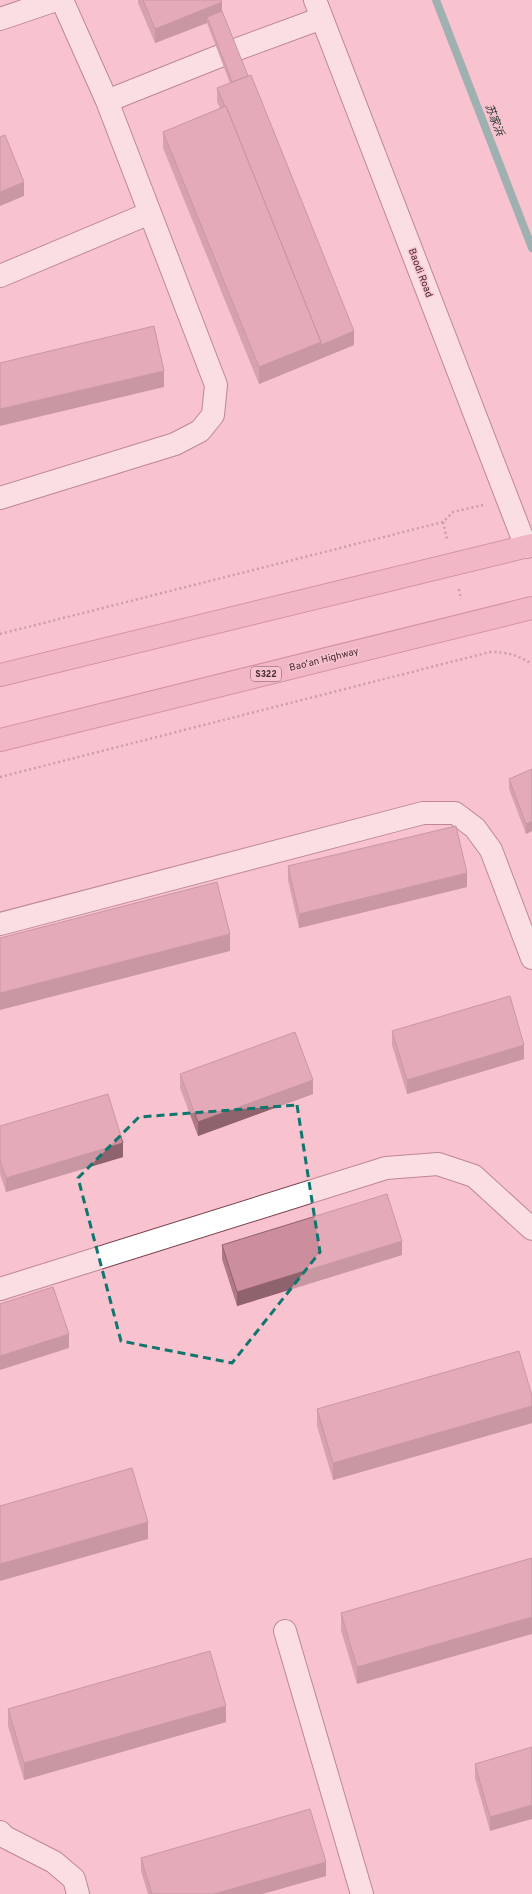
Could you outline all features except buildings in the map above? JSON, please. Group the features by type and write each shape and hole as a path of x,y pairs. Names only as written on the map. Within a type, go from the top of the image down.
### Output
{"main road":[{"path":"0,675 529,546"},
{"name":"Bao'an Highway","path":"0,740 532,608"}],"street":[{"path":"0,19 56,0"},
{"path":"0,498 175,444 200,431 213,415 216,386 107,101 62,0"},
{"path":"107,101 235,50 318,9"},
{"name":"Baodi Road","path":"318,9 529,546"},
{"path":"0,276 150,213"},
{"path":"0,924 423,813 455,813 475,828 492,850 532,958"},
{"path":"0,1289 386,1168 438,1164 474,1176 532,1229"},
{"path":"285,1631 362,1894"},
{"path":"0,1832 5,1837 54,1862 74,1879 78,1894"}],"path":[{"path":"0,634 442,522 453,512"},
{"path":"0,777 490,652 504,652 518,656 532,664"}],"highlighted area":[{"path":"297,1105 320,1252 232,1363 121,1341 78,1178 139,1117"}],"waterway":[{"name":"苏家浜","path":"436,0 532,248"}]}
